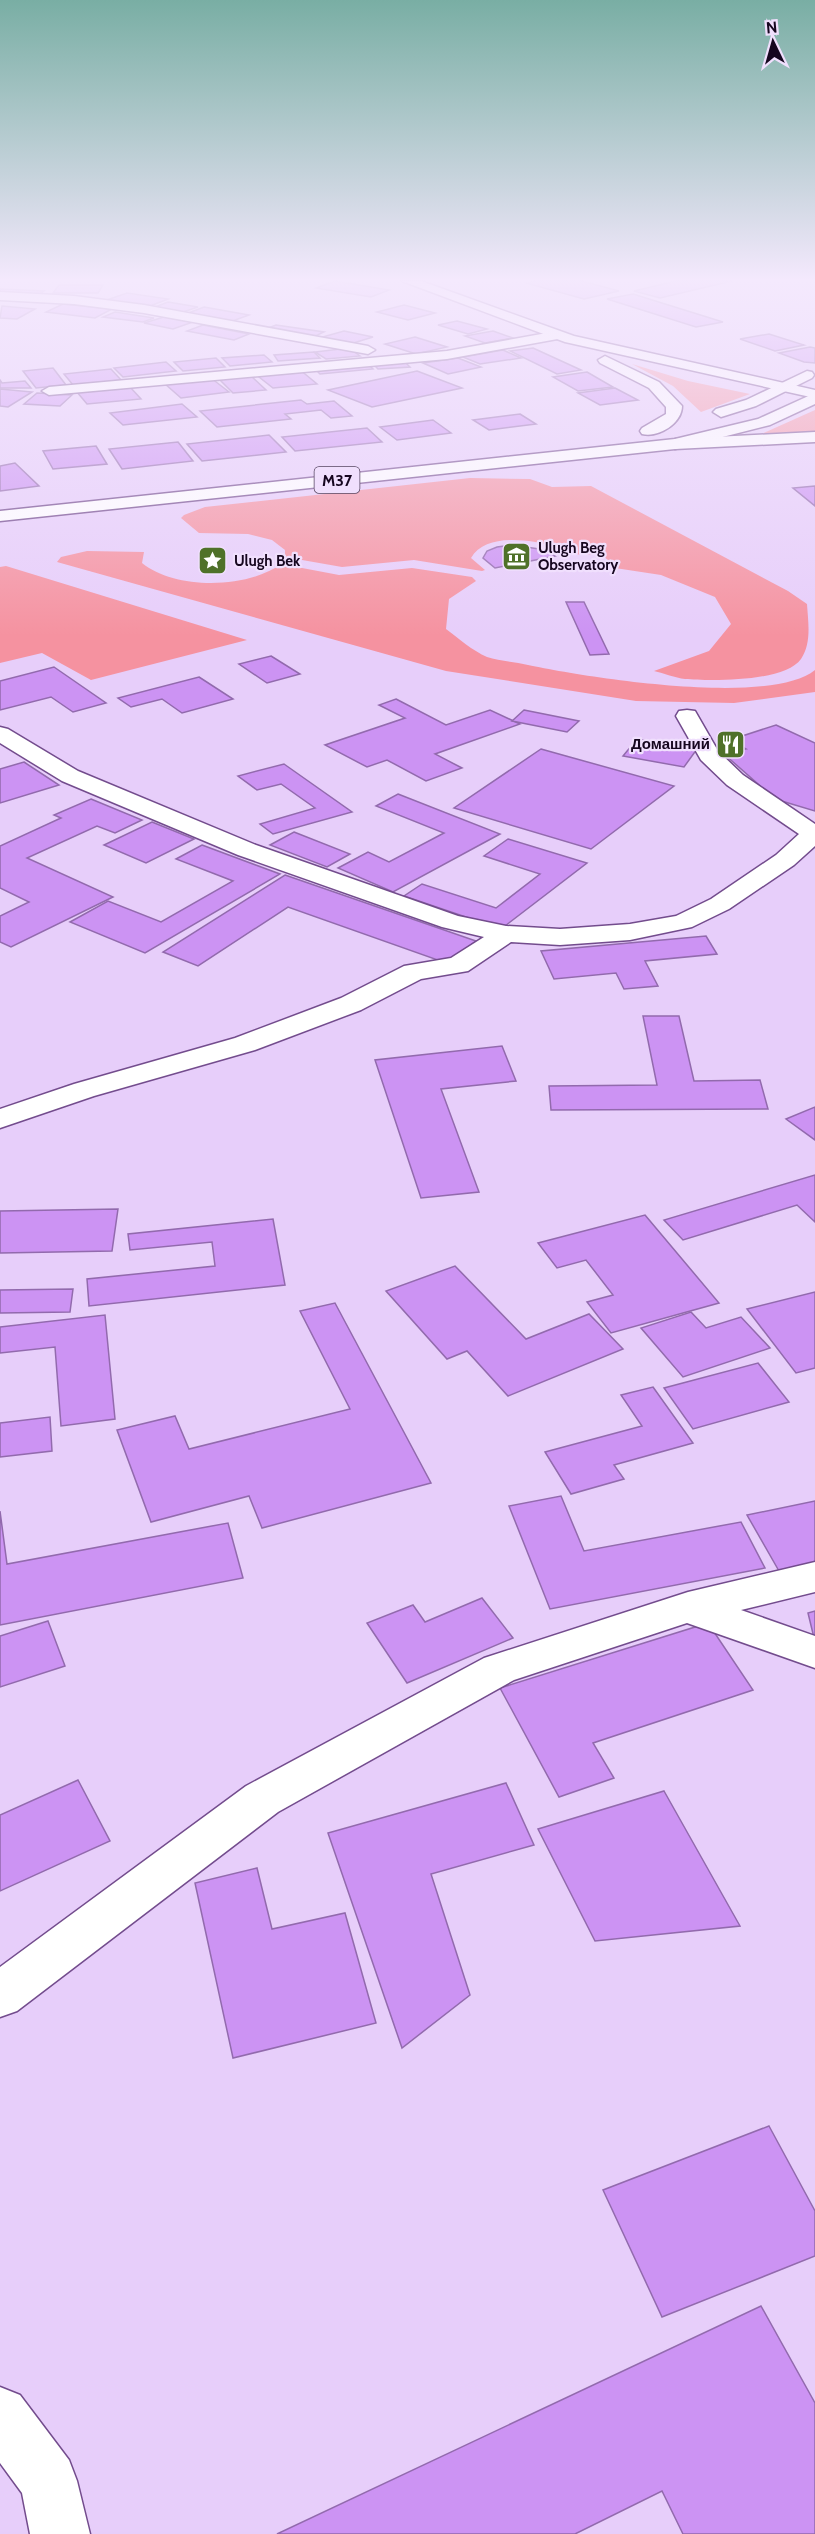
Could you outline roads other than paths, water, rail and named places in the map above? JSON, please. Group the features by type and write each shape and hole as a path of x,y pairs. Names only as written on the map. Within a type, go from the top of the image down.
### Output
{"main road":[{"path":"648,431 665,423 674,415 674,406 669,399"},
{"path":"706,417 760,399"},
{"name":"M37","path":"0,516 675,444 752,426 780,416 809,399"},
{"name":"M37","path":"0,506 562,446 625,437 683,423"},
{"path":"675,444 815,437"},
{"path":"0,734 70,776 247,850 451,922 506,934 560,937 630,933 683,922 720,904 785,860 814,833 735,780 709,755 687,716"},
{"path":"0,1119 84,1090 245,1044 351,1004 414,972 459,965 506,934"},
{"path":"0,1995 262,1799 499,1669 688,1607 815,1577"},
{"path":"688,1607 815,1652"},
{"path":"0,2415 48,2481 60,2534"}],"place":[{"name":"Ulugh Beg Observatory","path":"517,557"},
{"name":"Ulugh Bek","path":"213,561"},
{"name":"Домашний","path":"731,744"}]}
